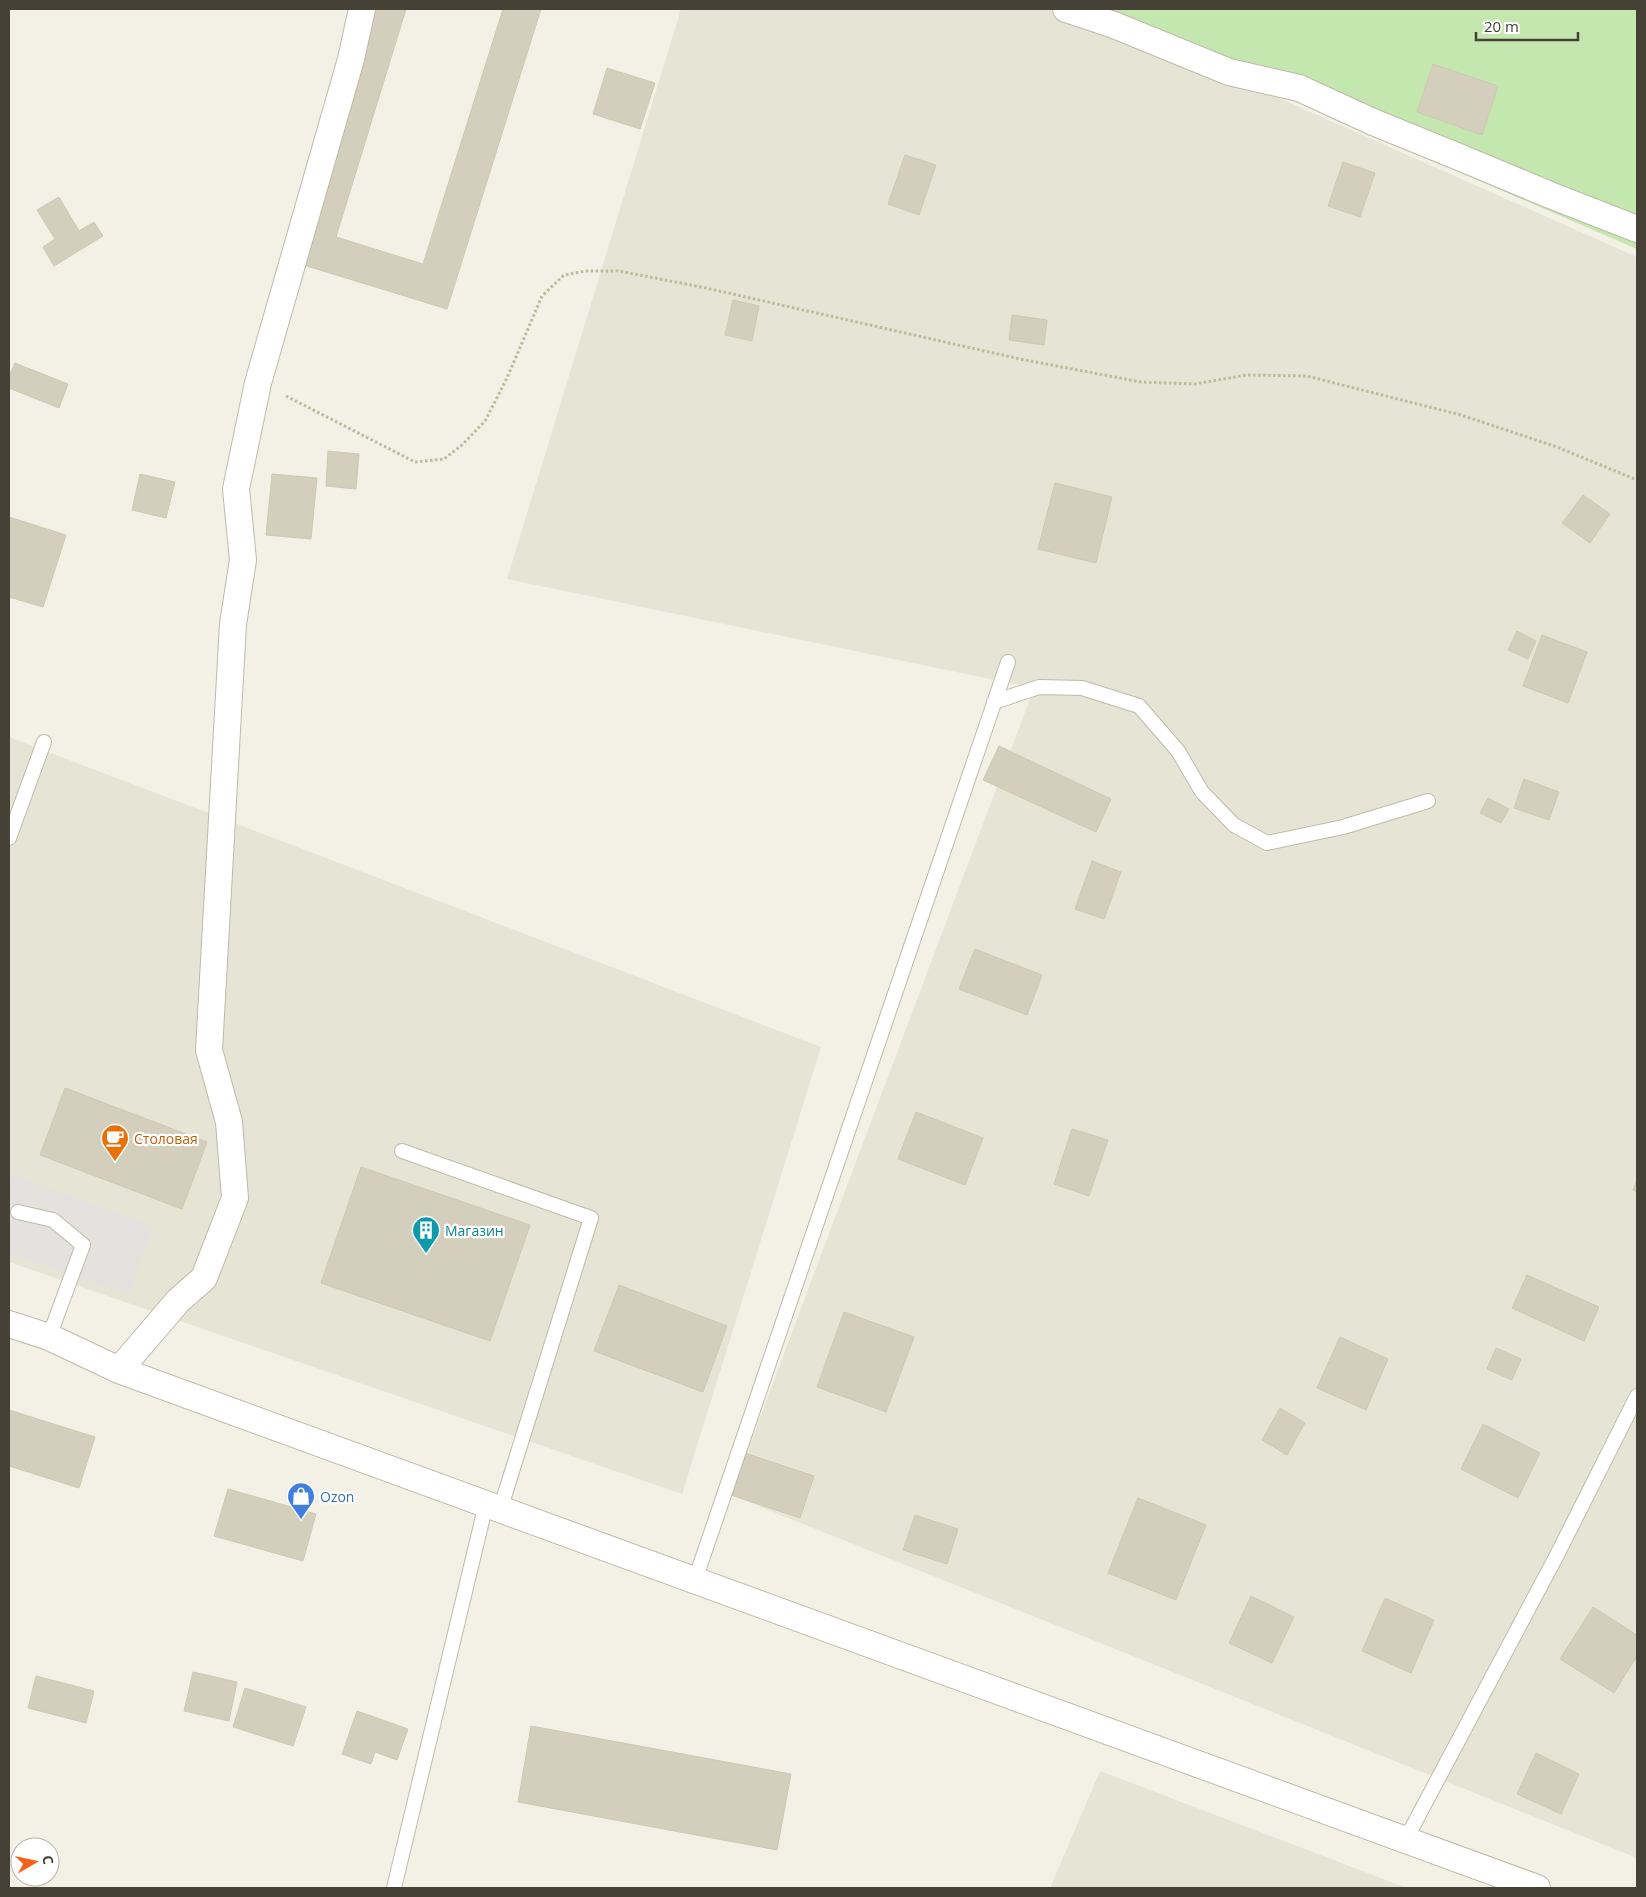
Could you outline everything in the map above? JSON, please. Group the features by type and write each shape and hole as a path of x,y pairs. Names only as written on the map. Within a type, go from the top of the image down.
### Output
{"street":[{"path":"119,1370 178,1301 204,1278 235,1198 229,1122 208,1050 233,624 242,560 236,489 258,383 351,59 362,9"},
{"path":"1066,9 1114,25 1230,72 1299,88 1459,158 1637,229"},
{"path":"9,1324 49,1337 119,1370 1537,1888"}],"lane":[{"path":"695,1580 1008,662"},
{"path":"994,702 1039,687 1082,688 1139,706 1178,751 1202,792 1234,825 1267,844 1343,827 1428,801"},
{"path":"9,838 44,742"},
{"path":"394,1888 493,1507 591,1218 402,1151"},
{"path":"18,1212 53,1220 83,1244 49,1337"},
{"path":"1406,1839 1558,1553 1637,1396"}],"path":[{"path":"258,383 416,462 444,460 462,445 485,421 507,378 542,296 564,275 586,271 619,271 706,288 1020,359 1141,382 1195,384 1246,375 1307,376 1461,415 1557,447 1637,480"}],"shaded area":[{"path":"681,9 1079,9 1637,257 1637,1858 731,1495 1034,688 507,579"},
{"path":"9,737 821,1047 682,1494 9,1262"},
{"path":"9,1174 153,1226 129,1295 9,1253"},
{"path":"1100,1771 1407,1888 1050,1888"}],"green space":[{"path":"1083,9 1637,9 1637,249"}],"building":[{"path":"372,9 406,9 336,237 423,264 503,9 541,9 447,309 294,262"},
{"path":"1433,64 1498,86 1482,135 1417,112"},
{"path":"607,68 655,83 640,129 593,114"},
{"path":"905,155 936,165 919,215 888,204"},
{"path":"1343,162 1375,173 1360,217 1328,206"},
{"path":"59,197 79,231 94,222 103,236 54,266 43,247 55,239 37,210"},
{"path":"733,300 759,306 752,341 725,335"},
{"path":"1012,315 1047,320 1044,345 1009,340"},
{"path":"15,363 68,384 59,408 9,388 9,377"},
{"path":"328,451 359,454 356,489 326,486"},
{"path":"140,474 175,482 166,518 132,510"},
{"path":"272,474 317,478 311,539 266,535"},
{"path":"1055,483 1112,497 1096,563 1038,549"},
{"path":"1583,495 1610,514 1590,543 1562,523"},
{"path":"9,517 66,535 43,607 9,597"},
{"path":"1517,631 1536,641 1528,659 1508,650"},
{"path":"1542,635 1587,652 1568,703 1523,686"},
{"path":"999,746 1111,799 1096,832 983,780"},
{"path":"1524,779 1559,792 1549,820 1514,808"},
{"path":"1488,798 1509,809 1501,823 1480,813"},
{"path":"1092,861 1121,872 1104,919 1075,909"},
{"path":"975,949 1042,975 1027,1015 959,989"},
{"path":"65,1088 207,1142 182,1209 40,1155"},
{"path":"916,1112 983,1138 965,1185 898,1159"},
{"path":"1072,1129 1108,1140 1089,1196 1054,1184"},
{"name":"Магазин","path":"361,1167 530,1225 490,1341 321,1283"},
{"path":"1637,1180 1637,1192 1633,1190"},
{"path":"1527,1275 1599,1307 1584,1341 1512,1308"},
{"path":"619,1285 727,1326 703,1392 594,1351"},
{"path":"844,1312 914,1337 886,1412 817,1387"},
{"path":"1340,1337 1388,1359 1366,1410 1317,1388"},
{"path":"1496,1348 1521,1359 1512,1380 1487,1369"},
{"path":"1280,1408 1305,1423 1287,1455 1262,1440"},
{"path":"9,1410 95,1437 79,1488 9,1466"},
{"path":"1483,1424 1540,1453 1518,1498 1461,1469"},
{"path":"745,1453 814,1476 800,1518 731,1495"},
{"path":"228,1489 316,1514 303,1561 214,1536"},
{"path":"1138,1498 1206,1525 1176,1600 1108,1573"},
{"path":"915,1515 958,1529 947,1564 903,1550"},
{"path":"1251,1596 1294,1617 1272,1663 1229,1643"},
{"path":"1385,1598 1434,1620 1411,1673 1362,1651"},
{"path":"1593,1607 1637,1635 1637,1656 1614,1693 1560,1659"},
{"path":"193,1672 237,1682 229,1721 184,1711"},
{"path":"36,1676 94,1691 86,1723 28,1708"},
{"path":"245,1688 306,1707 293,1746 233,1727"},
{"path":"357,1711 408,1729 397,1760 375,1752 371,1764 342,1754"},
{"path":"531,1726 791,1774 777,1850 518,1802"},
{"path":"1536,1753 1579,1774 1561,1814 1517,1794"}],"place":[{"name":"Столовая","path":"115,1162"},
{"name":"Магазин","path":"426,1254"},
{"name":"Ozon","path":"301,1520"}]}
